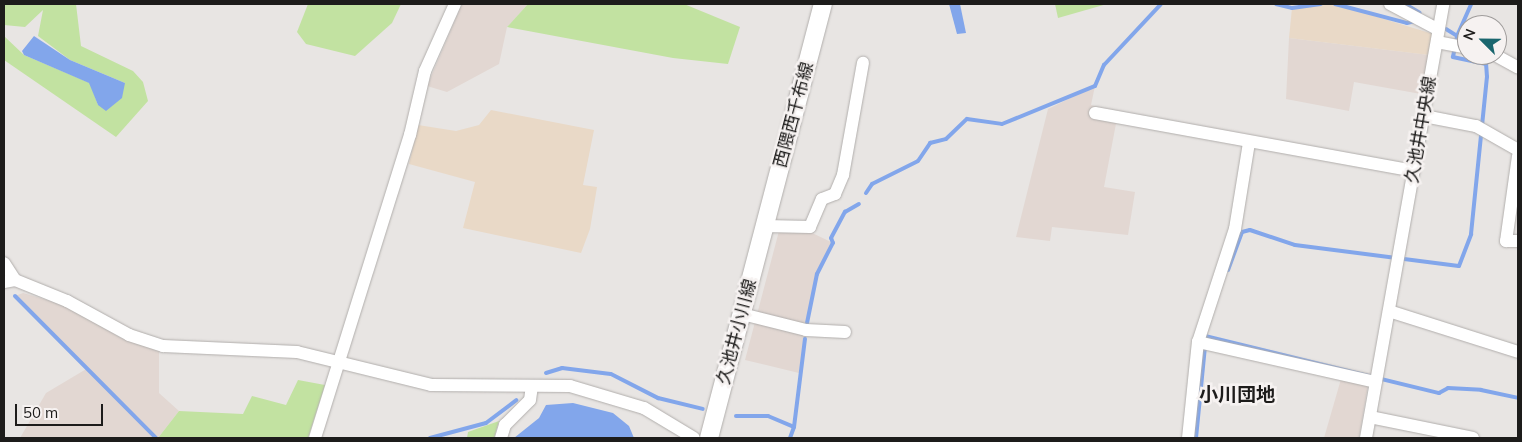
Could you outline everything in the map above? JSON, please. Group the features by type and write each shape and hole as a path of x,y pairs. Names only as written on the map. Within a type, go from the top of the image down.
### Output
{"street":[{"path":"315,438 340,363 425,71 455,4"},
{"name":"西隈西千布線","path":"765,226 823,4"},
{"path":"1390,4 1438,36 1457,46"},
{"name":"久池井中央線","path":"1366,438 1443,4"},
{"path":"765,226 810,227 822,199 835,194 843,175 863,62"},
{"path":"1507,62 1518,68"},
{"path":"1095,113 1249,143 1414,171"},
{"path":"1424,116 1480,130 1518,150"},
{"path":"1188,438 1203,343 1235,229 1249,143"},
{"path":"1518,156 1506,241 1518,241"},
{"name":"久池井小川線","path":"709,438 765,226"},
{"path":"4,263 10,281 129,335 163,346 297,352 431,385 570,386 611,395 644,408 694,438"},
{"path":"1389,311 1518,352"},
{"path":"742,314 806,330 845,332"},
{"path":"1203,343 1377,378"},
{"path":"501,438 505,425 530,400 532,386"},
{"path":"1370,417 1474,438"}],"shaded area":[{"path":"462,4 528,4 507,27 499,64 447,92 427,86"},
{"path":"1335,4 1433,34 1429,55 1289,38 1292,8"},
{"path":"1289,38 1429,55 1421,94 1354,82 1349,111 1286,99"},
{"path":"1095,86 1091,105 1118,113 1104,187 1135,192 1128,235 1052,227 1050,241 1016,237 1048,109"},
{"path":"491,110 594,130 583,185 597,187 590,229 581,253 463,228 475,182 409,164 418,125 456,131 479,125"},
{"path":"806,230 833,243 817,274 799,373 745,360 779,231"},
{"path":"23,293 64,305 121,338 159,351 159,393 179,411 158,438 20,438 46,393 88,368 15,296"},
{"path":"1341,379 1368,385 1359,438 1324,438"}],"green space":[{"path":"4,4 76,4 81,46 133,71 143,82 148,101 116,137 4,60 4,36 24,55 90,83 98,105 125,83 70,60 38,36 43,10 25,27 4,25"},
{"path":"308,4 401,4 392,23 355,56 306,44 297,32"},
{"path":"528,4 684,4 740,27 728,64 673,58 507,27"},
{"path":"1055,4 1107,4 1058,18"},
{"path":"298,380 325,385 308,438 158,438 179,411 243,414 252,396 286,405"},
{"path":"499,421 494,438 467,438 468,432"}],"water":[{"path":"949,4 960,4 966,33 957,34"},
{"path":"34,36 70,60 125,83 122,98 106,111 98,105 89,83 24,55 22,51"},
{"path":"573,403 613,413 629,426 634,438 514,438 539,418 546,405"}],"waterway":[{"path":"866,193 872,184 918,161 930,143 946,139 967,119 1002,124 1095,86 1104,65 1161,4"},
{"path":"1276,4 1292,8 1321,4"},
{"path":"1335,4 1407,23 1415,21"},
{"path":"1405,4 1420,13"},
{"path":"1228,270 1242,232 1250,230 1295,245 1459,266 1471,234 1487,77 1486,64 1453,57 1457,36 1471,4"},
{"path":"1446,29 1457,36"},
{"path":"807,323 817,274 833,243 831,238 845,212 859,204"},
{"path":"15,296 156,438"},
{"path":"1205,336 1439,393 1448,388 1481,390 1518,398"},
{"path":"794,427 805,339"},
{"path":"1196,438 1205,346"},
{"path":"546,373 562,368 611,374 658,398 703,409"},
{"path":"430,438 486,423 516,400"},
{"path":"736,416 768,416 794,427 790,438"}],"district":[{"name":"小川団地","path":"1237,395"}]}
